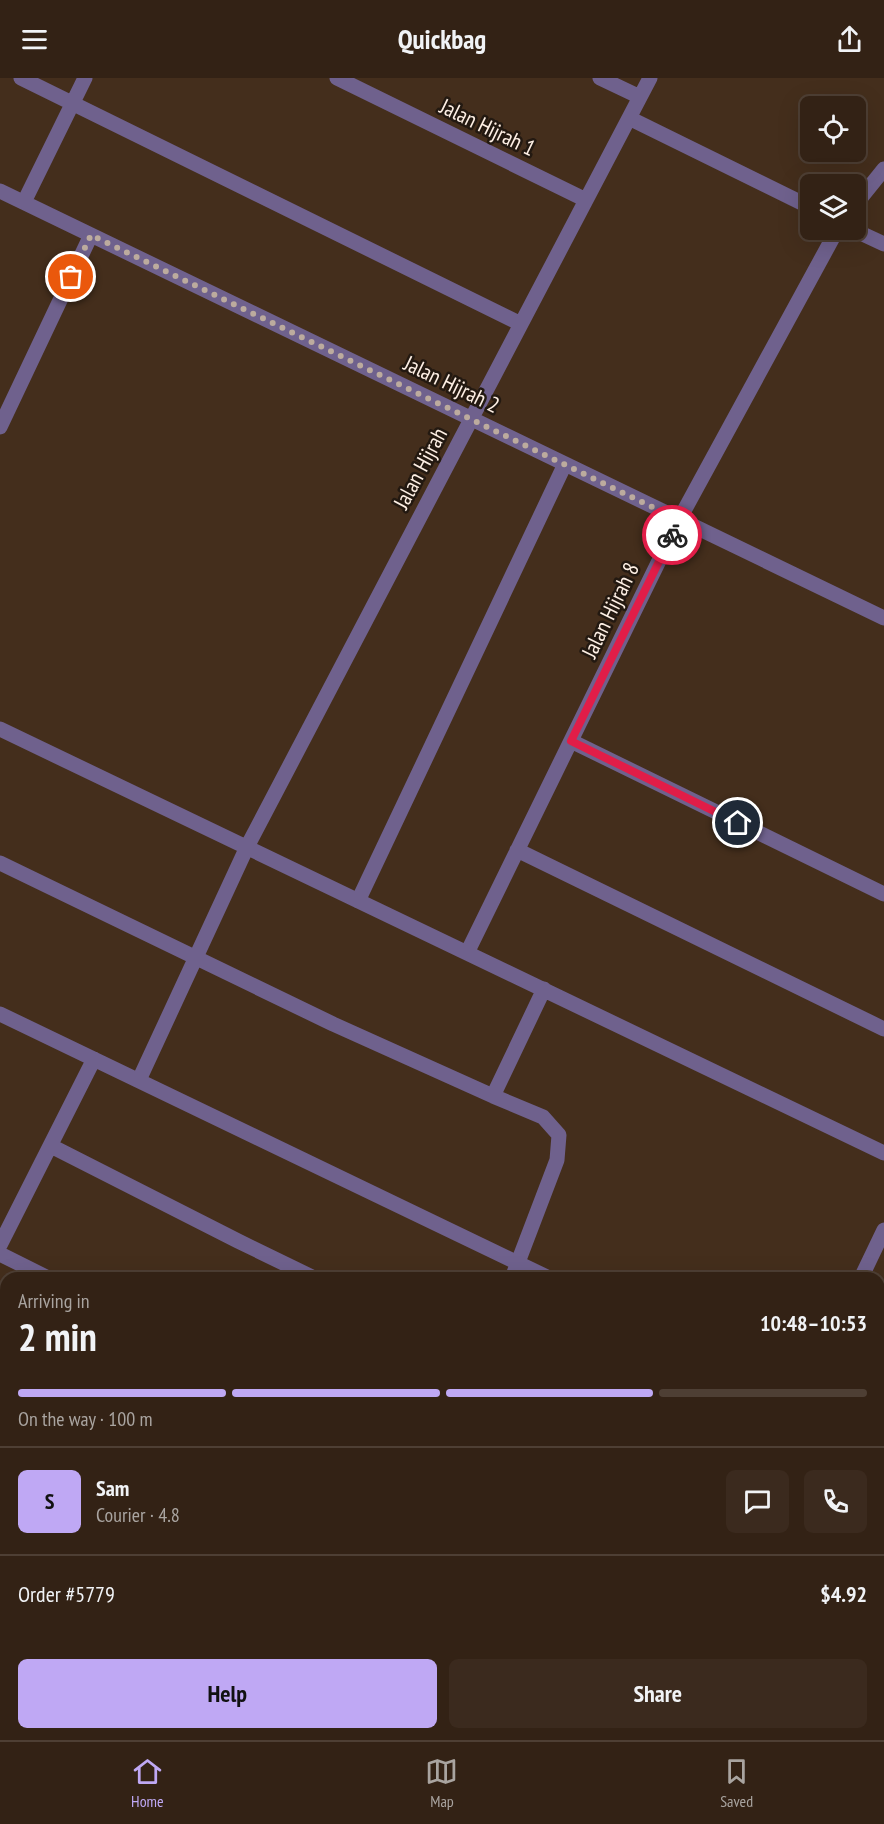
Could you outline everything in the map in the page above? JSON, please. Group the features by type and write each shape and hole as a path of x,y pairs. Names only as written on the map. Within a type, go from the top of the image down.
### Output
{"street":[{"path":"21,78 521,324"},
{"path":"24,202 85,78"},
{"name":"Jalan Hijrah 1","path":"337,78 586,200"},
{"path":"600,78 640,97"},
{"name":"Jalan Hijrah","path":"139,1080 247,847 650,78"},
{"path":"629,118 800,202"},
{"path":"866,191 884,169"},
{"name":"Jalan Hijrah 2","path":"0,191 884,618"},
{"path":"0,427 91,235"},
{"path":"866,235 884,244"},
{"name":"Jalan Hijrah 8","path":"467,953 679,520 832,240"},
{"path":"358,901 565,464"},
{"path":"0,729 884,1153"},
{"path":"571,741 884,894"},
{"path":"517,850 884,1029"},
{"path":"0,863 333,1024 543,1117 559,1135 557,1160 515,1272"},
{"path":"493,1096 544,989"},
{"path":"0,1014 537,1272"},
{"path":"0,1245 94,1059"},
{"path":"51,1146 302,1272"},
{"path":"864,1272 884,1230"},
{"path":"0,1254 36,1272"}],"way so far":[{"path":"71,277 91,235 679,520 672,535"}],"route":[{"path":"672,535 571,741 738,823"}]}
